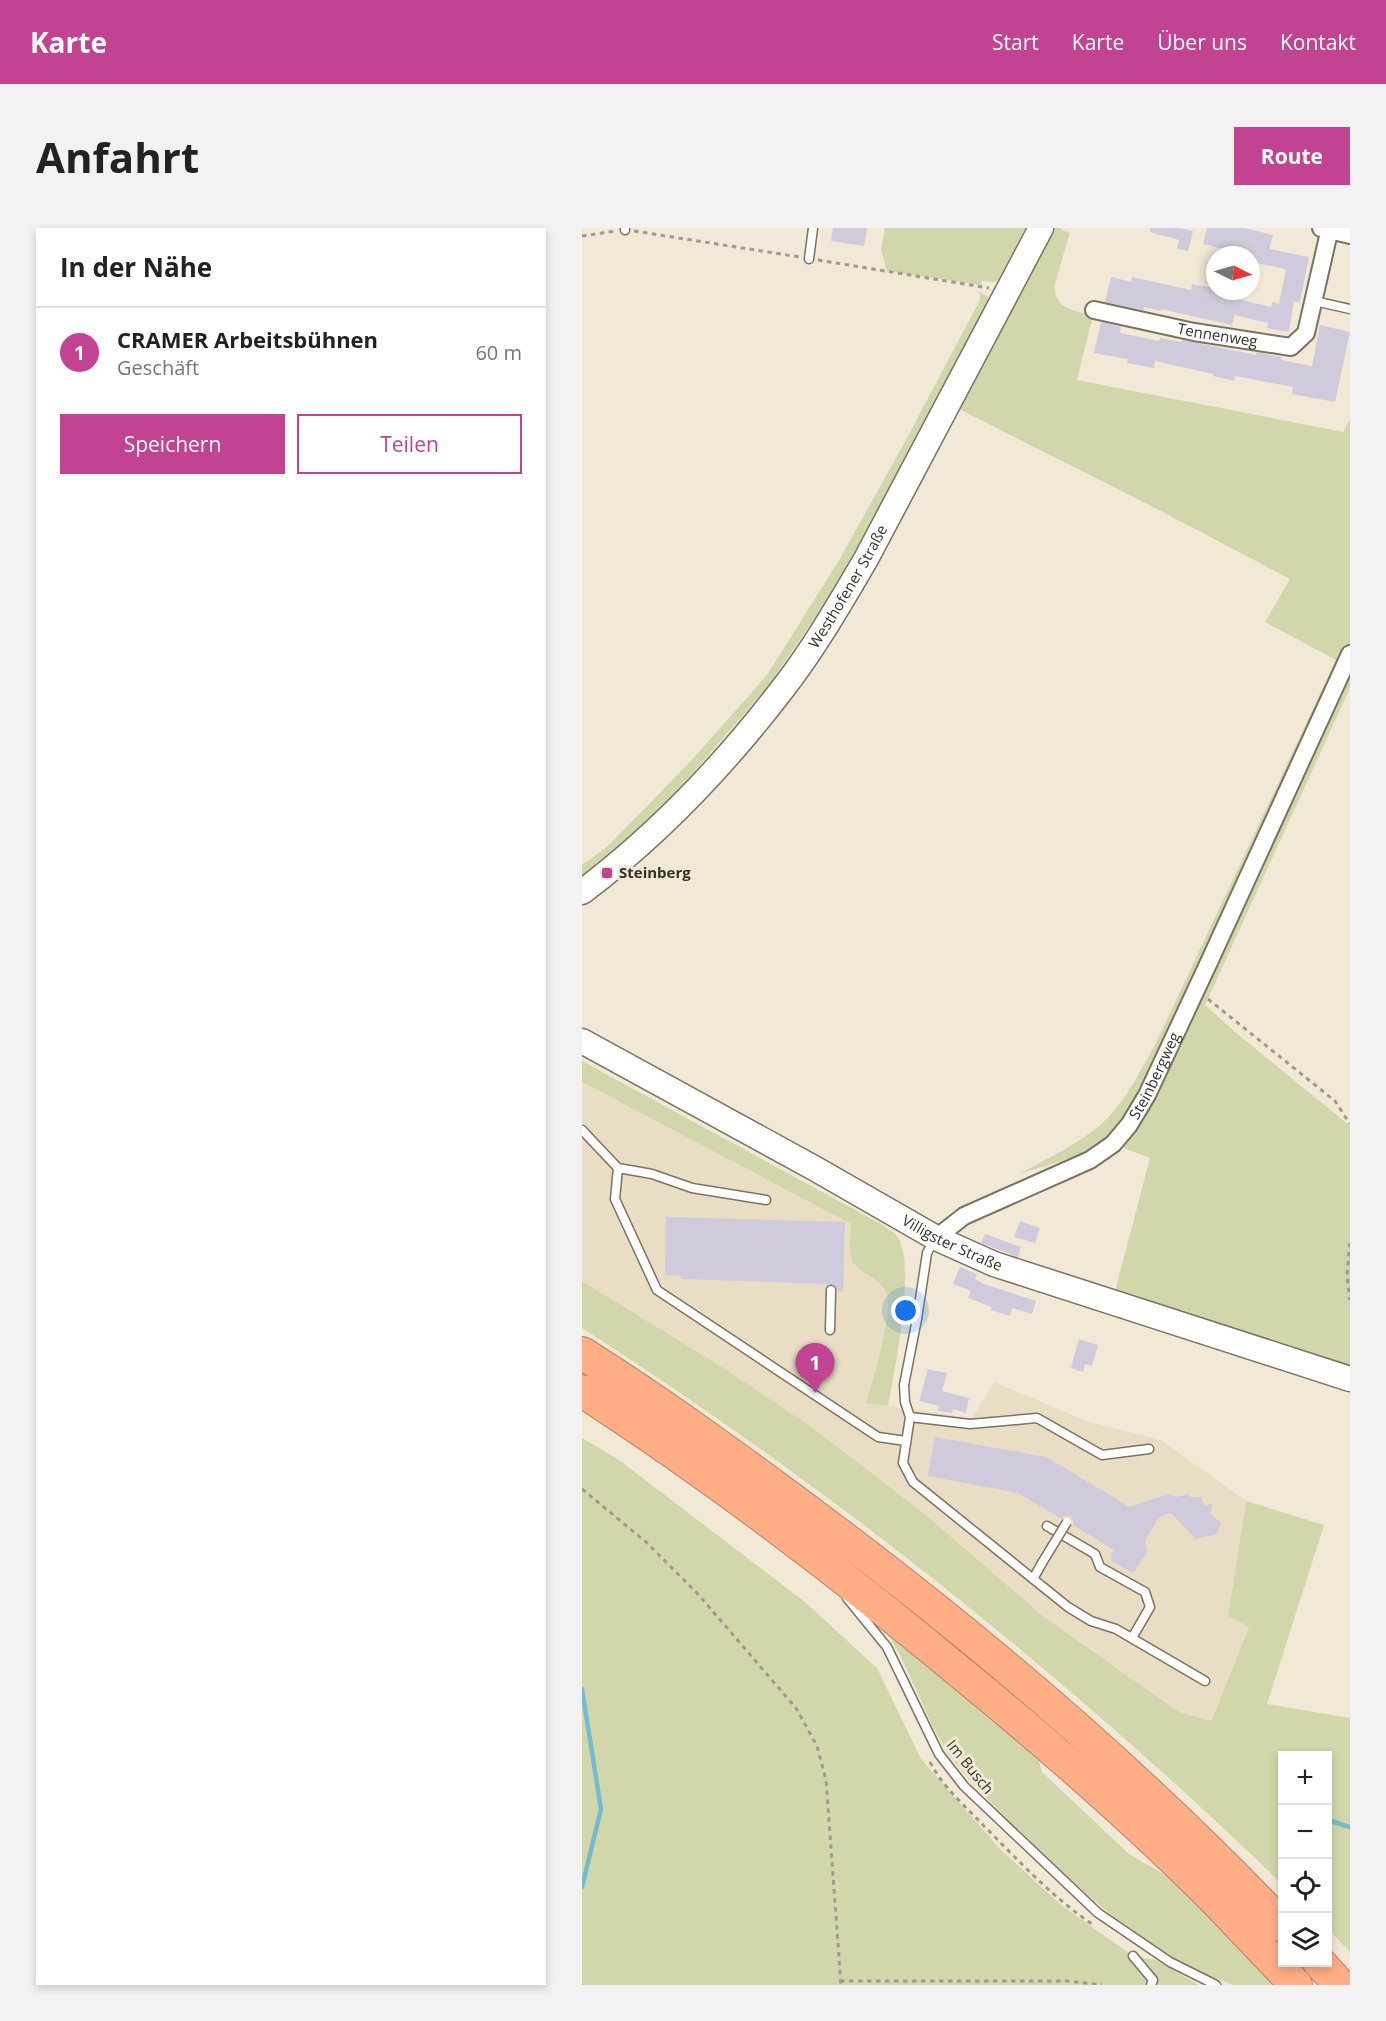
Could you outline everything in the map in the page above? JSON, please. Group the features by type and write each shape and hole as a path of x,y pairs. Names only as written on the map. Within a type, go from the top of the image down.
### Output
{"highway":[{"path":"582,1353 737,1458 907,1585 1070,1720 1225,1864 1278,1921"},
{"path":"582,1391 662,1443 878,1604 1055,1751 1215,1900 1296,1985"},
{"path":"1324,1967 1340,1985"}],"main road":[{"name":"Westhofener Straße","path":"582,892 642,844 675,813 732,750 785,686 837,609 866,559 1041,228"},
{"name":"Villigster Straße","path":"582,1041 814,1168 936,1238 994,1264 1350,1379"}],"street":[{"path":"1327,229 1350,235"},
{"name":"Tennenweg","path":"1094,310 1194,332 1291,347 1306,333 1327,229"},
{"name":"Steinbergweg","path":"936,1238 964,1216 1090,1160 1113,1144 1129,1125 1146,1095 1196,990 1350,654"}],"lane":[{"path":"809,259 813,228"},
{"path":"1314,302 1350,309"},
{"path":"582,1130 618,1168 652,1174 692,1188 766,1200"},
{"path":"618,1168 615,1199 657,1290 878,1437 906,1441"},
{"path":"936,1238 927,1253 904,1385 905,1402 910,1417 903,1463 913,1482 1068,1607 1091,1621 1116,1629 1205,1681"},
{"path":"830,1330 831,1290"},
{"path":"910,1417 970,1424 1037,1418 1102,1455 1149,1449"},
{"path":"759,1514 782,1544"},
{"path":"1033,1579 1067,1522"},
{"path":"1047,1526 1095,1554 1100,1567 1145,1592 1150,1607 1132,1638"},
{"name":"Im Busch","path":"842,1592 887,1647 939,1754 964,1786 1098,1913 1170,1962 1216,1985"},
{"path":"1133,1956 1153,1980 1151,1985"}],"path":[{"path":"582,236 625,229 981,285 1006,293"},
{"path":"1196,990 1335,1101 1350,1124"},
{"path":"1350,1243 1347,1275 1350,1300"},
{"path":"582,1489 646,1542 697,1593 796,1708 817,1746 826,1780 841,1983 1067,1982 1102,1985"}],"shaded area":[{"path":"582,1082 851,1224 851,1253 855,1265 873,1276 886,1293 888,1306 885,1329 867,1403 972,1418 994,1382 1086,1421 1161,1440 1246,1501 1228,1616 1249,1627 1210,1722 1179,1712 1044,1617 921,1511 810,1426 714,1362 582,1281"}],"green space":[{"path":"885,228 1026,228 998,280 995,282 982,281 981,285 887,271 881,250"},
{"path":"1050,228 1062,228 1061,230 1070,233 1055,283 1057,298 1060,303 1071,310 1093,315 1077,380 1343,432 1350,419 1350,646 1138,1098 1113,1131 1088,1150 1074,1157 1019,1174 1090,1133 1108,1118 1130,1088 1155,1045 1336,660 1265,622 1290,579 955,407"},
{"path":"976,290 988,297 988,302 873,520 819,612 768,686 673,796 629,839 582,876 582,865 607,847 689,763 767,675 838,562 901,449 980,300 980,294"},
{"path":"1350,666 1350,688 1205,1005 1350,1126 1350,1373 1112,1303 1150,1158 1113,1144 1133,1126"},
{"path":"582,1061 881,1224 896,1235 902,1248 905,1291 899,1344 888,1406 866,1403 885,1330 888,1302 883,1288 875,1279 858,1268 853,1261 850,1251 851,1224 582,1082"},
{"path":"582,1281 714,1362 810,1426 921,1511 1044,1617 1179,1712 1211,1721 1249,1627 1228,1616 1246,1501 1324,1525 1267,1704 1350,1718 1350,1952 1332,1933 1332,1751 1278,1751 1278,1880 1118,1732 946,1589 767,1454 582,1328"},
{"path":"582,1438 619,1460 805,1602 877,1668 921,1759 999,1848 1061,1905 1133,1956 1156,1960 1199,1985 582,1985"},
{"path":"884,1628 1038,1758 1042,1772 1129,1854 1172,1879 1274,1985 1234,1985 1188,1968 1115,1918 1071,1881 971,1782 948,1754 900,1655"}],"building":[{"path":"833,228 867,228 864,246 831,241"},
{"path":"1150,228 1179,228 1193,231 1188,251 1177,249 1179,240 1150,232"},
{"path":"1207,228 1244,228 1273,235 1269,249 1309,257 1300,302 1294,301 1289,332 1267,328 1268,323 1235,315 1232,325 1161,309 1161,311 1144,307 1143,310 1105,302 1111,277 1131,282 1132,277 1191,290 1192,284 1206,286 1206,300 1242,300 1271,307 1272,302 1279,304 1286,269 1260,264 1260,246 1203,244"},
{"path":"1101,322 1121,327 1120,333 1159,341 1160,338 1182,342 1182,340 1256,355 1257,352 1282,357 1281,360 1312,366 1320,325 1350,332 1335,402 1292,394 1293,387 1235,376 1234,381 1155,361 1154,368 1127,363 1128,359 1094,353"},
{"path":"666,1217 845,1222 843,1292 837,1291 836,1286 832,1284 826,1286 826,1284 681,1279 681,1276 665,1275"},
{"path":"1020,1221 1040,1228 1035,1243 1014,1237"},
{"path":"985,1234 1021,1247 1018,1257 981,1243"},
{"path":"960,1267 977,1274 975,1279 984,1284 1036,1301 1032,1314 1012,1308 1010,1316 991,1310 992,1307 968,1298 971,1291 953,1284"},
{"path":"1079,1339 1098,1345 1092,1366 1085,1364 1083,1372 1071,1368"},
{"path":"928,1369 947,1373 942,1391 969,1398 966,1413 953,1409 952,1413 938,1411 939,1406 919,1401"},
{"path":"935,1437 1046,1457 1130,1507 1168,1494 1176,1497 1189,1494 1190,1497 1201,1497 1205,1506 1213,1503 1210,1514 1221,1523 1217,1534 1196,1539 1171,1513 1160,1516 1145,1541 1147,1552 1135,1571 1131,1572 1112,1561 1111,1556 1114,1550 1073,1525 1070,1516 1064,1516 1062,1519 1018,1493 928,1476"}],"waterway":[{"path":"582,1689 601,1809 582,1887"},
{"path":"1332,1821 1350,1827"}],"place":[{"name":"Steinberg","path":"607,873"},
{"name":"CRAMER Arbeitsbühnen","path":"815,1393"}]}
